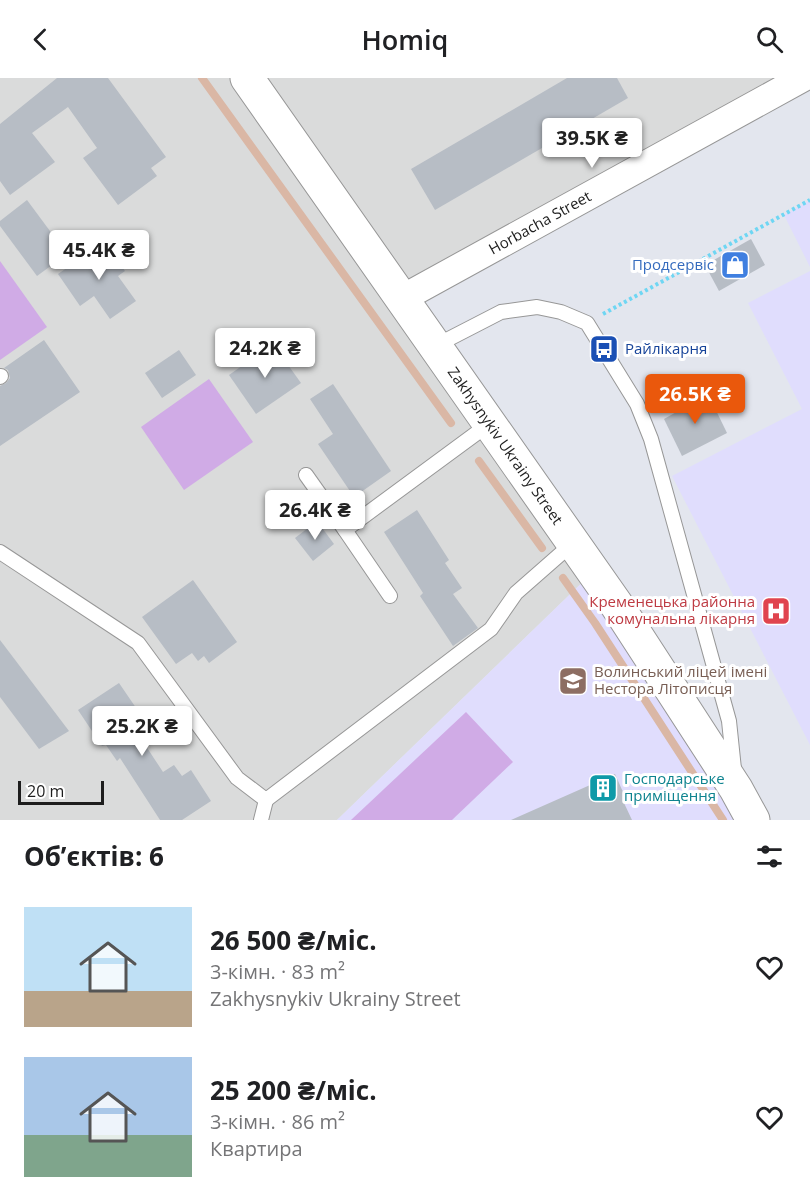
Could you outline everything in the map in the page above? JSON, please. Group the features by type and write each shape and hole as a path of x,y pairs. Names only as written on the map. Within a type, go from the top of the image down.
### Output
{"street":[{"name":"Zakhysnykiv Ukrainy Street","path":"247,78 616,604 753,820"},
{"name":"Horbacha Street","path":"403,298 803,78"}],"lane":[{"path":"435,346 501,312 537,306 561,312 587,323 638,404 651,439 729,721 735,789"},
{"path":"345,530 489,424"},
{"path":"306,475 390,596"},
{"path":"261,820 266,800 491,629 516,593 573,543"},
{"path":"0,552 138,643 237,778 266,800"}],"path":[{"path":"587,323 810,201"}],"shaded area":[{"path":"0,78 803,78 403,298 593,572 337,820 0,820"},
{"path":"810,200 810,267 784,215"},
{"path":"0,261 47,327 0,360"},
{"name":"Кременецька районна комунальна лікарня","path":"810,271 810,745 672,476 802,409 748,303"},
{"path":"209,379 253,442 184,490 141,427"},
{"name":"Волинський ліцей імені Нестора Літописця","path":"593,572 753,820 337,820"},
{"path":"466,712 513,762 452,820 351,820"}],"building":[{"path":"57,78 108,78 166,157 151,168 157,176 118,205 83,158 97,148 68,107 32,133 55,162 10,195 0,181 0,124"},
{"path":"567,78 617,78 628,98 435,210 411,169"},
{"path":"27,200 67,254 37,276 0,226 0,221"},
{"name":"Продсервіс","path":"751,239 765,265 719,291 705,265"},
{"path":"104,242 125,271 118,276 136,301 110,319 94,296 80,306 58,274"},
{"path":"44,340 80,392 0,446 0,386 10,378 8,370 4,368"},
{"path":"273,344 301,383 256,414 229,375"},
{"path":"179,350 196,375 162,398 145,373"},
{"path":"333,384 391,471 354,497 318,444 333,434 310,399"},
{"path":"708,394 727,433 682,456 664,419"},
{"path":"417,510 449,560 445,563 462,588 453,594 478,628 453,646 420,596 423,593 384,532"},
{"path":"317,521 334,544 313,561 295,538"},
{"path":"193,580 237,642 209,663 204,656 198,661 192,653 176,664 142,617"},
{"path":"0,640 69,731 39,749 0,697"},
{"path":"119,683 145,721 134,728 163,772 174,765 182,776 191,770 211,801 182,820 160,820 120,758 117,761 106,745 102,746 78,710"},
{"name":"Господарське приміщення","path":"615,774 627,801 624,803 632,820 511,820"}],"waterway":[{"path":"202,78 451,423"},
{"path":"479,461 542,548"},
{"path":"563,578 595,623 723,820"}],"place":[{"name":"Продсервіс","path":"735,265"},
{"name":"Райлікарня","path":"604,349"},
{"name":"Кременецька районна комунальна лікарня","path":"776,611"},
{"name":"Волинський ліцей імені Нестора Літописця","path":"573,681"},
{"name":"Господарське приміщення","path":"603,788"}]}
